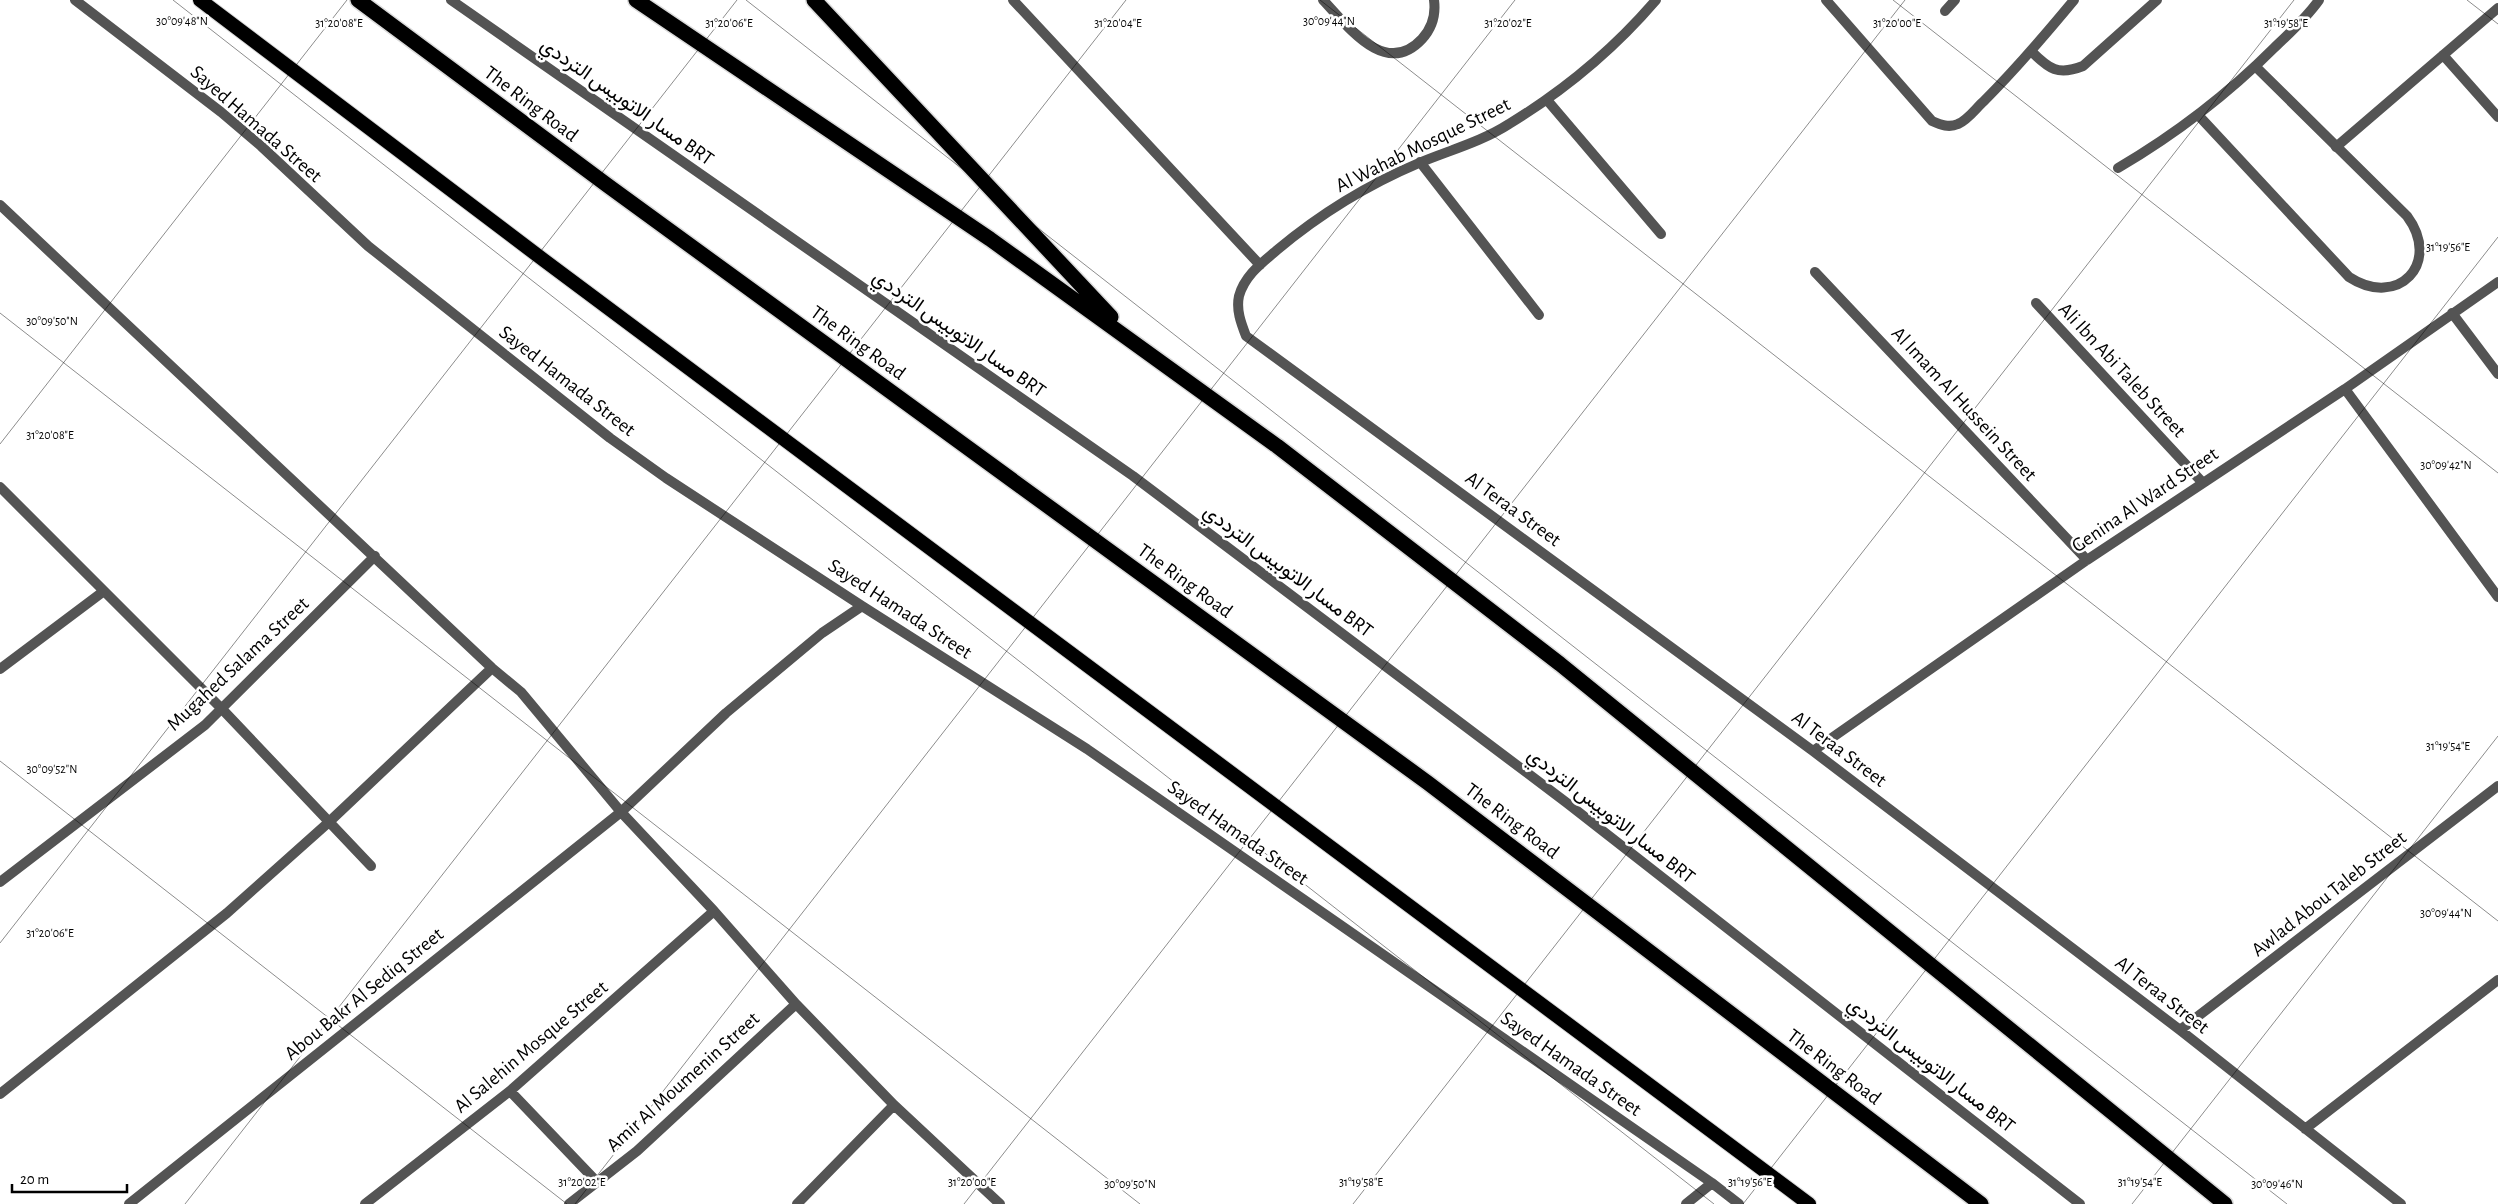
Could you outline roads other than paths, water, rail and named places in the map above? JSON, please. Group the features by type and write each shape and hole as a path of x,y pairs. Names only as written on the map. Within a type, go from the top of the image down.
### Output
{"highway":[{"path":"200,0 545,261 1809,1204"},
{"name":"The Ring Road","path":"358,0 607,185 1428,783 1982,1204"},
{"path":"636,0 990,239 1285,452 1545,652 2226,1204"},
{"path":"814,0 1132,340"}],"street":[{"name":"Sayed Hamada Street","path":"75,0 221,112 261,146 368,246 556,397 666,478 862,606 1087,748 1712,1183 1739,1204"},
{"name":"مسار الاتوبيس الترددي BRT","path":"451,0 1132,476 1568,803 2080,1204"},
{"path":"1013,0 1260,265"},
{"path":"1323,0 1365,44 1378,50 1392,52 1412,47 1427,33 1433,21 1434,0"},
{"name":"Al Wahab Mosque Street","path":"1246,336 1239,317 1239,297 1246,279 1297,234 1336,206 1377,182 1420,162 1466,147 1508,126 1548,100 1591,67 1631,29 1656,0"},
{"path":"1826,0 1926,114 1941,125 1959,124 1966,118 2031,51 2074,0"},
{"path":"1945,11 1955,0"},
{"path":"2031,51 2048,68 2060,71 2072,70 2083,66 2157,0"},
{"path":"2118,168 2199,116 2256,67 2319,0"},
{"path":"2336,146 2498,8"},
{"path":"2443,55 2498,117"},
{"path":"2199,116 2349,277 2363,286 2380,289 2396,286 2410,276 2419,262 2421,245 2417,229 2407,216 2256,67"},
{"path":"1548,100 1661,234"},
{"path":"1420,162 1539,315"},
{"path":"0,205 492,668 520,692 621,812 714,911 796,1004 894,1105 1000,1204"},
{"name":"Al Imam Al Hussein Street","path":"1815,272 2087,560"},
{"name":"Genina Al Ward Street","path":"1813,751 2087,560 2345,389 2498,282"},
{"name":"Ali Ibn Abi Taleb Street","path":"2036,303 2202,482"},
{"path":"2452,314 2498,374"},
{"name":"Al Teraa Street","path":"1246,336 1813,751 2180,1030 2401,1204"},
{"path":"2345,389 2498,597"},
{"path":"2,492 222,709 372,866"},
{"name":"Mugahed Salama Street","path":"0,882 205,725 375,556"},
{"path":"0,669 104,591"},
{"name":"Abou Bakr Al Sediq Street","path":"129,1204 621,812 726,714 822,633 862,606"},
{"path":"0,1094 226,913 329,822 492,668"},
{"name":"Awlad Abou Taleb Street","path":"2180,1030 2498,786"},
{"name":"Al Salehin Mosque Street","path":"366,1204 510,1091 714,911"},
{"path":"2305,1129 2498,980"},
{"name":"Amir Al Moumenin Street","path":"569,1204 637,1151 796,1004"},
{"path":"510,1091 597,1182"},
{"path":"797,1204 894,1105"},
{"path":"1686,1204 1712,1183"}]}
